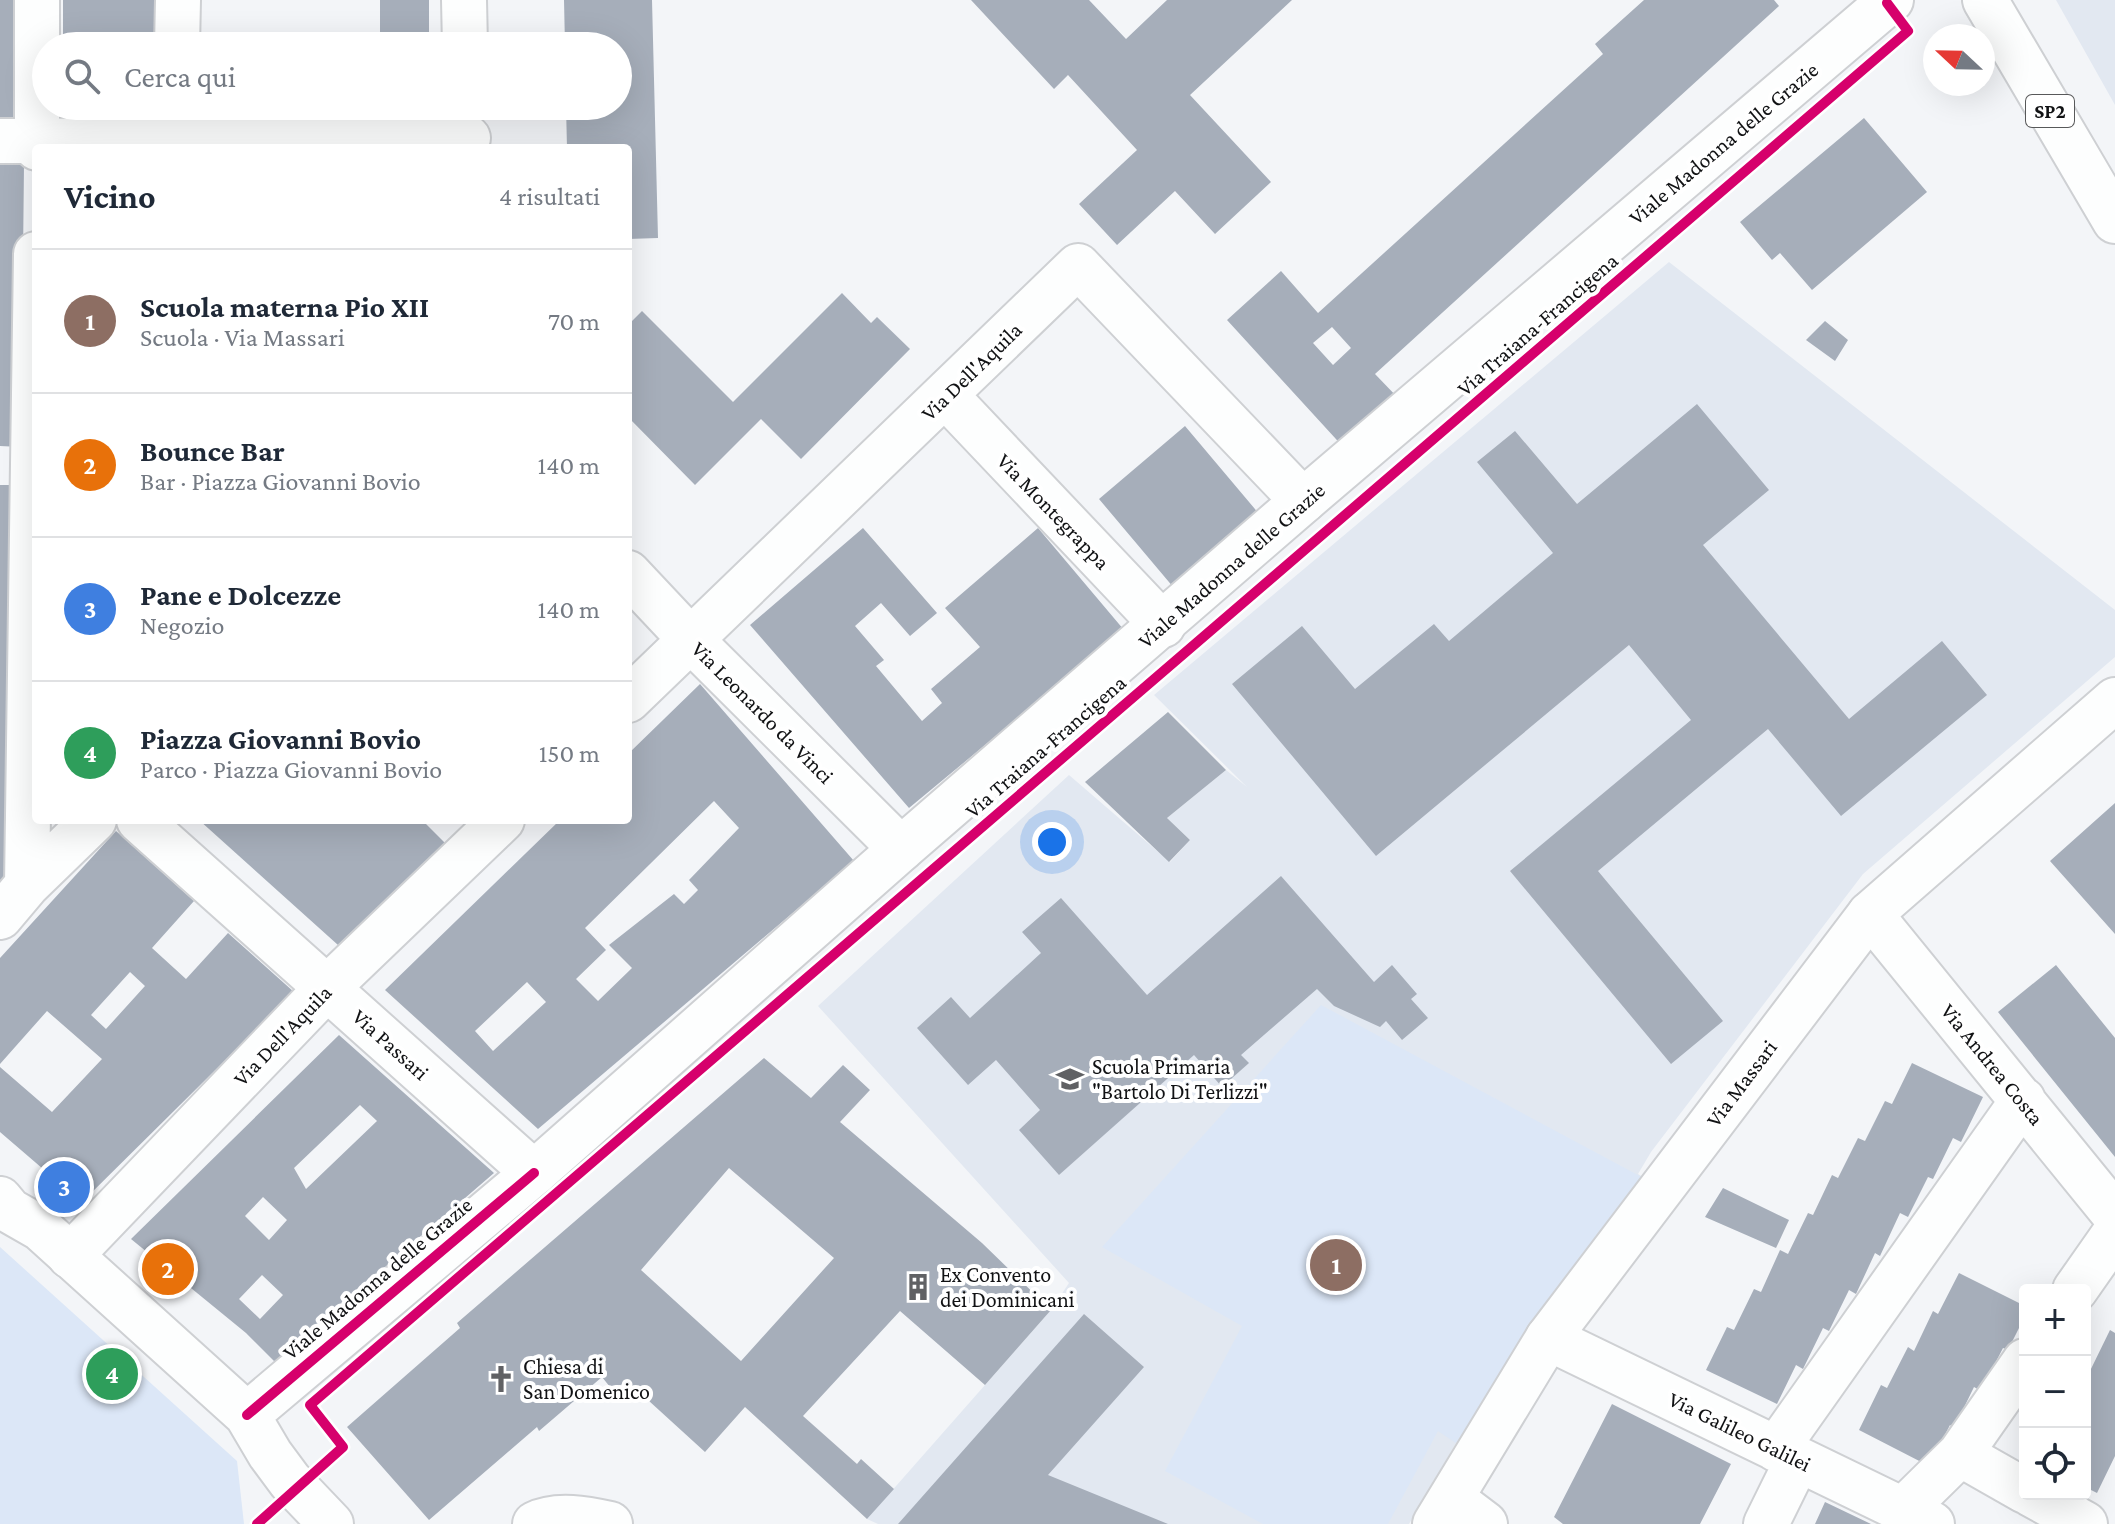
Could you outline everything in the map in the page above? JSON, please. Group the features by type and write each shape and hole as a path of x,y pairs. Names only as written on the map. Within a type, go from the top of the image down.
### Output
{"street":[{"path":"34,32 37,0"},
{"path":"177,32 178,0"},
{"path":"464,0 465,32"},
{"name":"Viale Madonna delle Grazie","path":"247,1415 534,1173 901,849 1303,501 1891,0"},
{"name":"SP2","path":"1985,0 2115,221"},
{"path":"32,55 24,143 176,131 467,131"},
{"name":"Via Dell'Aquila","path":"632,696 1078,266 1303,501"},
{"path":"14,901 24,467 32,325"},
{"name":"Via Montegrappa","path":"946,396 1163,625"},
{"name":"Via Leonardo da Vinci","path":"632,577 901,849"},
{"name":"Via Massari","path":"1457,1516 1548,1338 1870,914 2115,700"},
{"path":"14,901 90,824"},
{"name":"Via Passari","path":"144,824 534,1173"},
{"name":"Via Dell'Aquila","path":"70,1256 328,987 498,824"},
{"name":"Via Andrea Costa","path":"1870,914 2115,1215"},
{"path":"1766,1524 1787,1454 2023,1100"},
{"path":"3,1207 40,1228 247,1415 290,1481 331,1524"},
{"path":"2079,1284 2115,1233"},
{"name":"Via Galileo Galilei","path":"1548,1338 1918,1517"},
{"path":"1918,1517 2019,1370"},
{"path":"270,1454 288,1524"},
{"path":"1960,1454 2019,1488"},
{"path":"2042,1500 2085,1524"},
{"path":"2107,1524 2115,1512"},
{"path":"535,1524 582,1518 610,1524"}],"shaded area":[{"path":"2056,0 2115,0 2115,105"},
{"path":"1669,262 2115,610 2115,657 1863,874 1651,1152 1638,1174 1649,1181 1459,1438 1409,1524 878,1524 867,1519 1051,1310 1069,1283 818,1006 1069,775 1170,862 1190,840 1167,818 1226,770 1247,787 1154,695"},
{"path":"1321,1005 1649,1181 1456,1443 1438,1431 1388,1524 1263,1524 1165,1471 1242,1326 1102,1247"},
{"path":"0,1247 237,1461 244,1524 0,1524"}],"building":[{"path":"0,0 26,0 24,120 0,120"},
{"path":"63,0 159,0 158,32 63,32"},
{"path":"380,0 429,0 429,32 380,32"},
{"path":"564,0 652,0 658,238 632,239 632,144 567,144 566,120 632,120 632,32 565,32"},
{"path":"971,0 1089,0 1126,39 1167,0 1292,0 1190,95 1271,182 1215,234 1175,191 1117,245 1079,204 1137,150 1068,75 1054,89"},
{"path":"1644,0 1774,0 1779,6 1375,374 1400,400 1346,450 1227,320 1281,271 1318,313 1603,54 1595,44","holes":["1332,327 1351,348 1333,365 1313,343"]},
{"path":"1864,118 1927,192 1812,290 1780,253 1772,260 1740,222"},
{"path":"62,120 157,120 157,121"},
{"path":"0,164 24,164 21,447 0,446"},
{"path":"842,293 871,323 877,317 910,349 801,459 761,419 695,485 632,421 632,321 642,311 733,402"},
{"path":"1825,321 1848,340 1835,361 1806,340"},
{"path":"1697,404 1769,490 1703,545 1849,719 1942,641 1987,695 1841,816 1768,729 1598,871 1723,1021 1671,1064 1510,871 1691,720 1629,645 1376,856 1232,684 1302,626 1355,689 1434,624 1449,641 1553,553 1477,462 1515,431 1577,504"},
{"path":"1185,426 1260,515 1174,588 1099,499"},
{"path":"0,485 19,485 18,878 0,898"},
{"path":"863,528 937,613 910,636 881,603 855,626 884,660 876,666 922,721 942,703 931,689 980,647 945,608 1038,528 1124,630 909,808 750,625"},
{"path":"700,684 854,861 538,1129 385,990 556,824 632,824 632,750","holes":["714,801 739,828 689,880 698,890 684,904 674,894 609,945 632,968 598,1001 576,979 606,950 585,928","527,982 546,1002 493,1051 475,1031"]},
{"path":"1168,712 1226,770 1167,818 1190,840 1169,862 1085,782"},
{"path":"2115,803 2115,934 2050,861"},
{"path":"203,824 426,824 445,843 338,945"},
{"path":"116,831 194,901 152,948 186,979 228,933 294,992 79,1205 64,1187 0,1132 0,1067 52,1112 102,1059 47,1011 0,1064 0,958","holes":["130,972 145,986 106,1029 91,1015"]},
{"path":"1281,876 1374,982 1392,965 1417,994 1411,999 1428,1018 1402,1040 1386,1021 1380,1027 1334,1006 1317,989 1241,1055 1249,1063 1222,1087 1194,1055 1059,1175 1019,1130 1040,1110 996,1060 968,1085 917,1028 951,997 970,1018 1041,953 1022,932 1061,898 1147,995"},
{"path":"2056,965 2115,1038 2115,1157 1998,1012"},
{"path":"339,1035 494,1173 275,1362 246,1333 131,1239","holes":["360,1105 377,1121 306,1189 294,1168","263,1197 287,1220 269,1240 245,1216","262,1275 283,1295 260,1319 239,1299"]},
{"name":"Ex Convento dei Dominicani","path":"764,1058 811,1098 843,1065 870,1090 840,1122 982,1243 1051,1310 985,1385 900,1311 803,1416 857,1464 861,1459 894,1489 867,1519 745,1407 705,1452 626,1380 614,1392 602,1377 539,1431 537,1427 429,1520 347,1427 460,1328 457,1323","holes":["729,1168 834,1258 741,1361 641,1270"]},
{"path":"1912,1063 1983,1097 1961,1142 1953,1138 1933,1179 1928,1177 1908,1217 1900,1213 1880,1256 1875,1253 1856,1294 1849,1290 1829,1331 1823,1328 1803,1369 1796,1365 1777,1404 1706,1370 1727,1327 1734,1330 1754,1289 1761,1292 1780,1250 1788,1254 1808,1213 1813,1215 1832,1175 1838,1178 1858,1138 1865,1141 1885,1101 1892,1104"},
{"path":"1723,1188 1789,1220 1776,1248 1705,1217"},
{"path":"1959,1273 2019,1303 2019,1328 2008,1350 2003,1348 1981,1391 1974,1387 1954,1428 1950,1425 1929,1466 1859,1430 1881,1385 1887,1388 1908,1347 1914,1351 1933,1311 1938,1314"},
{"path":"1084,1314 1144,1367 1048,1475 1168,1524 898,1524"},
{"path":"2110,1330 2115,1333 2115,1456 2097,1493 2091,1490 2091,1369"},
{"path":"1612,1404 1731,1464 1700,1524 1563,1524 1554,1517"},
{"path":"1825,1502 1871,1524 1815,1524"}],"cycle path":[{"name":"Via Traiana-Francigena","path":"257,1524 343,1447 310,1405 1908,31 1887,3"},
{"path":"247,1415 534,1173"}],"place":[{"name":"Scuola Primaria \"Bartolo Di Terlizzi\"","path":"1070,1079"},
{"name":"Pane e Dolcezze","path":"64,1187"},
{"name":"Scuola materna Pio XII","path":"1336,1265"},
{"name":"Bounce Bar","path":"168,1269"},
{"name":"Ex Convento dei Dominicani","path":"918,1287"},
{"name":"Piazza Giovanni Bovio","path":"112,1374"},
{"name":"Chiesa di San Domenico","path":"501,1379"}]}
